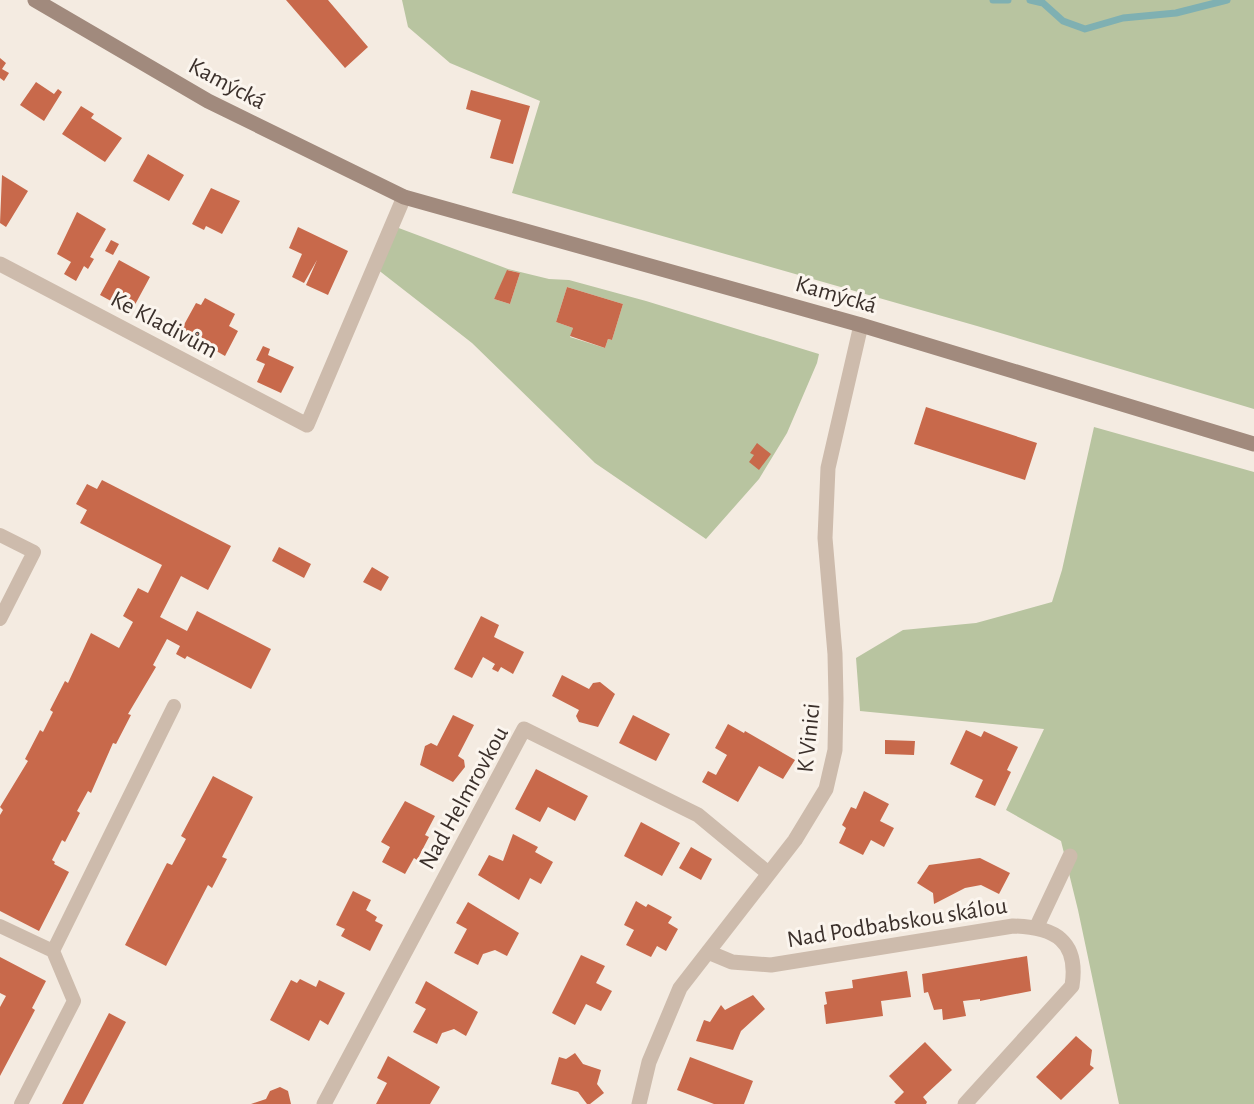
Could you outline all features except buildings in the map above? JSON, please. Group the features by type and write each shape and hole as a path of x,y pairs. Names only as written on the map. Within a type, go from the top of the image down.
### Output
{"main road":[{"name":"Kamýcká","path":"34,0 208,101 404,197 861,325 1254,444"}],"street":[{"name":"Ke Kladivům","path":"0,264 307,425 404,197"},
{"name":"K Vinici","path":"639,1104 649,1062 680,988 795,840 826,789 834,750 835,654 825,538 828,468 861,325"},
{"name":"Nad Helmrovkou","path":"324,1104 524,729 698,815 768,873"},
{"name":"Nad Podbabskou skálou","path":"1037,926 1070,856"},
{"name":"Nad Podbabskou skálou","path":"708,952 732,962 771,965 1013,926 1037,926 1055,934 1072,953 1075,965 1072,986 965,1104"}],"lane":[{"path":"0,535 34,552 0,619"},
{"path":"53,951 174,706"},
{"path":"0,926 53,951 74,1001 21,1104"}],"green space":[{"path":"402,0 1254,0 1254,409 977,326 512,193 540,101 450,63 408,27"},
{"path":"396,227 508,269 549,279 569,280 646,301 819,354 787,433 759,479 706,539 595,463 472,343 377,269","holes":["508,270 520,273 510,304 494,299","567,287 623,304 612,340 608,339 605,348 570,337 573,328 556,322"]},
{"path":"1094,427 1254,472 1254,1104 1119,1104 1061,841 1006,810 1044,729 860,711 856,658 903,630 976,623 1052,602 1062,570"}],"waterway":[{"path":"993,0 1008,0"},
{"path":"1030,0 1043,3 1063,21 1085,29 1123,18 1176,13 1227,0"}]}
